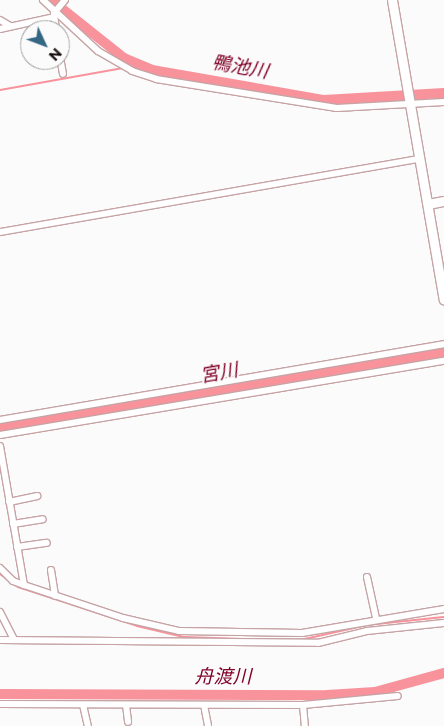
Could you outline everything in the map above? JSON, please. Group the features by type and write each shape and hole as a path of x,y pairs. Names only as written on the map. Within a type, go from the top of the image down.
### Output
{"street":[{"path":"42,0 54,15 104,54 132,71 156,78 308,106 410,105 444,102"},
{"path":"0,28 54,15 65,0"},
{"path":"392,0 444,300"},
{"path":"54,15 55,20"},
{"path":"0,20 10,26"},
{"path":"62,70 63,74"},
{"path":"0,232 419,159"},
{"path":"428,204 444,201"},
{"path":"0,420 444,344"},
{"path":"0,436 444,361"},
{"path":"0,446 2,468 24,585"},
{"path":"9,502 37,496"},
{"path":"13,524 43,518"},
{"path":"17,547 47,543"},
{"path":"0,568 13,581 55,596 123,618 179,631 302,634 376,618 444,609"},
{"path":"51,570 55,596"},
{"path":"367,577 376,618"},
{"path":"0,612 14,640"},
{"path":"0,640 318,643 367,631 444,623"},
{"path":"0,704 303,705 398,696"},
{"path":"83,705 88,726"},
{"path":"126,705 128,722"},
{"path":"204,705 208,726"},
{"path":"303,705 305,726"}],"waterway":[{"name":"鴨池川","path":"51,0 124,58 152,70 324,100 444,93"},
{"name":"鴨池川","path":"130,67 136,64"},
{"path":"0,90 123,68"},
{"name":"宮川","path":"0,428 444,353"},
{"path":"0,574 18,587 137,626 184,637 243,639"},
{"path":"300,640 367,625 444,617"},
{"name":"舟渡川","path":"0,694 327,695 375,692 444,673"}]}
